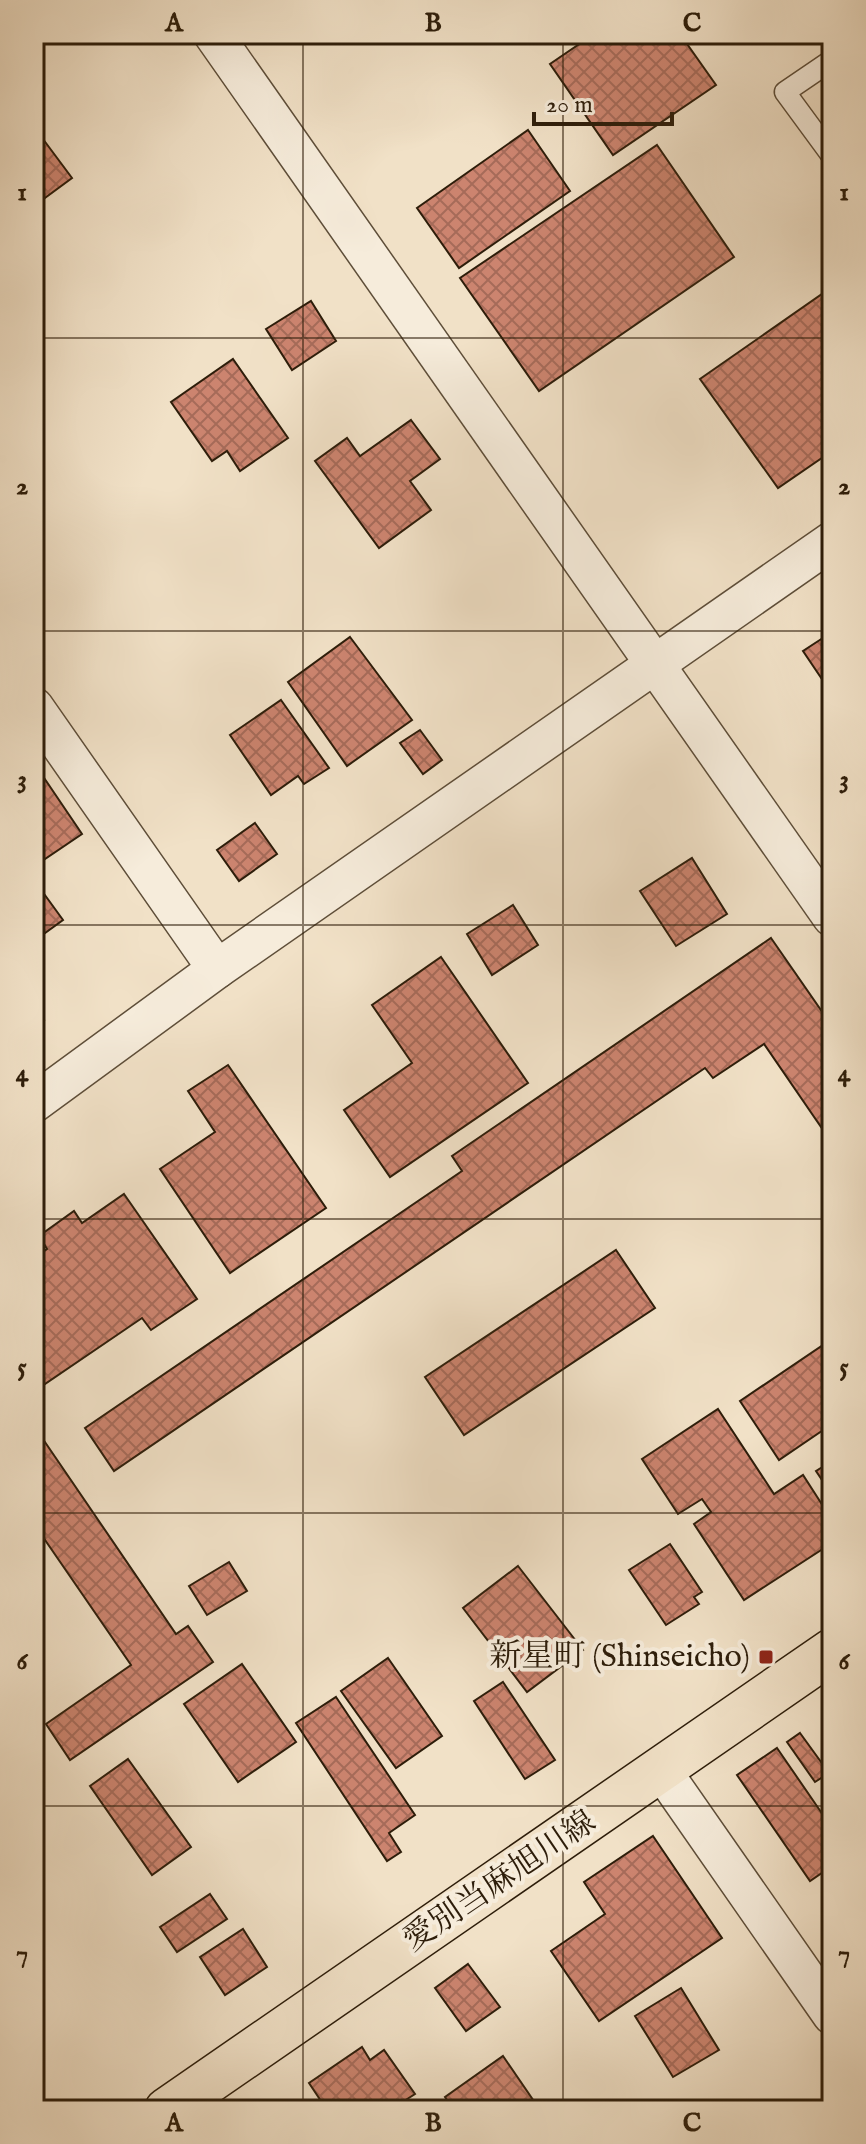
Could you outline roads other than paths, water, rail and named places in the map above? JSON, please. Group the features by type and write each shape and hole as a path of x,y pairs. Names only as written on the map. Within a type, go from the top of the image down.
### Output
{"main road":[{"name":"愛別当麻旭川線","path":"167,2110 832,1651"}],"street":[{"path":"213,34 832,917"},
{"path":"34,1103 217,969 832,541"},
{"path":"34,707 217,969"},
{"path":"662,1771 832,2015"}],"lane":[{"path":"832,60 785,92 832,156"}],"place":[{"name":"新星町 (Shinseicho)","path":"766,1657"}]}
